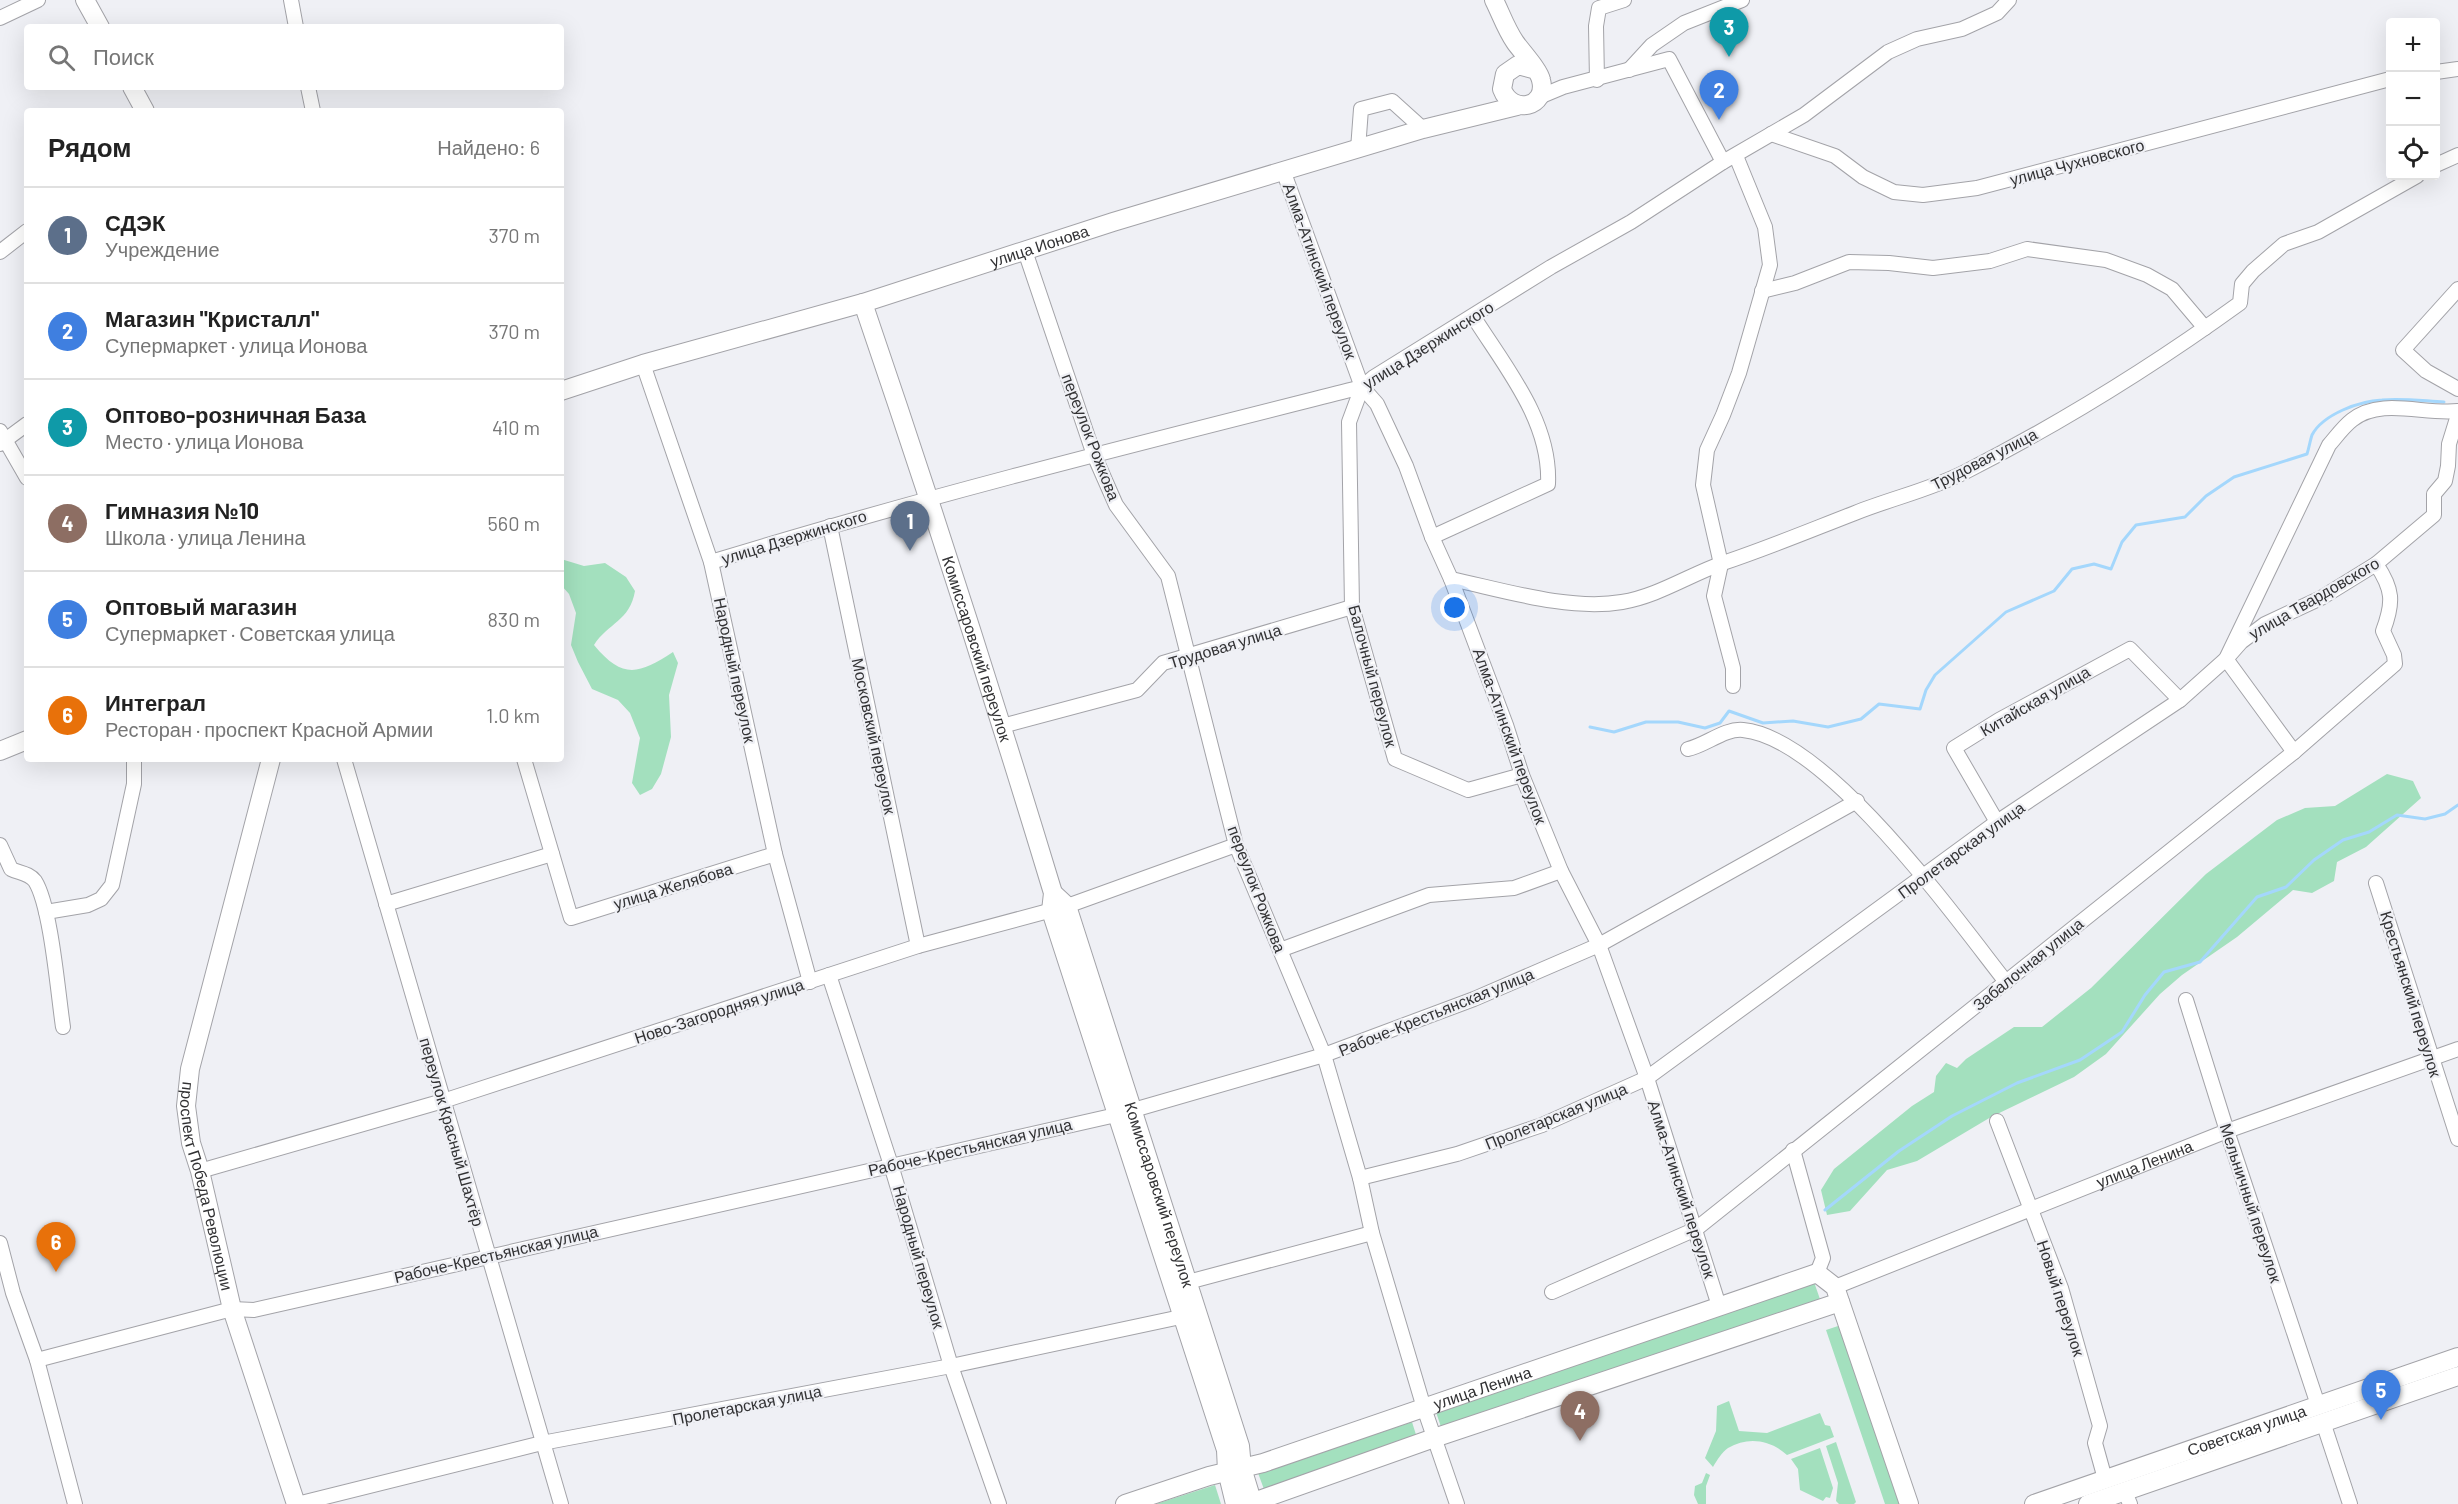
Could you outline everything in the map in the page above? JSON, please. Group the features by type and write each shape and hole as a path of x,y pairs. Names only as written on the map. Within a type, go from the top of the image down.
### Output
{"main road":[{"path":"85,0 98,24"},
{"path":"1494,0 1538,83 1533,103 1517,106 1504,97 1503,78"},
{"path":"1453,121 1488,105 1512,58 1513,39"},
{"path":"1503,78 1518,65 1538,83"},
{"path":"134,90 143,108"},
{"name":"улица Ионова","path":"564,390 643,364 863,303 1113,222 1423,129 1517,106"},
{"name":"Комиссаровский переулок","path":"863,303 930,498 1190,1315 1240,1446 1235,1469 1247,1504"},
{"path":"0,751 24,741"},
{"name":"проспект Победа Революции","path":"270,762 190,1069 186,1106 191,1143 200,1171 232,1309 297,1504"},
{"name":"Комиссаровский переулок","path":"1124,1112 1188,1282 1190,1315"},
{"path":"1817,1274 1837,1294 1909,1504"},
{"name":"улица Ленина","path":"1125,1504 1235,1469 1263,1463 1817,1274"},
{"name":"улица Ленина","path":"1247,1504 1837,1294"},
{"name":"Советская улица","path":"2088,1504 2128,1498 2458,1357"},
{"name":"Советская улица","path":"2034,1504 2105,1479 2321,1414 2458,1376"}],"street":[{"path":"0,18 38,0"},
{"path":"291,0 295,24"},
{"path":"1597,80 1598,4 1624,0"},
{"path":"1629,70 1652,45 1684,23 1742,0"},
{"name":"улица Дзержинского","path":"711,562 930,498 1362,387 1374,377 1551,267 1631,222 1804,114 1888,52 1917,39 1962,29 1997,13 2009,0"},
{"path":"1538,83 1563,87 1597,80 1669,59 1730,159 1765,227 1770,265 1739,373 1707,450 1704,484 1720,564 1714,596 1733,668 1733,686"},
{"path":"2440,71 2458,69"},
{"name":"улица Чухновского","path":"1771,134 1835,156 1863,177 1894,192 1923,195 1977,188 2386,80"},
{"path":"309,90 312,108"},
{"path":"1358,149 1361,109 1392,101 1423,129"},
{"path":"2440,163 2458,154"},
{"name":"Алма-Атинский переулок","path":"1284,172 1362,387 1377,404 1406,466 1432,537 1452,579 1522,775 1561,871 1599,945 1647,1078 1719,1306"},
{"name":"Трудовая улица","path":"1452,579 1536,597 1590,604 1622,602 1661,590 1720,564 1785,542 1856,512 1924,490 1965,472 2106,393 2240,303 2242,284 2253,271 2284,244 2318,232 2410,180"},
{"path":"0,252 24,233"},
{"path":"1762,291 1795,284 1849,262 1888,262 1933,268 1990,261 2027,249 2106,260 2147,275 2172,289 2205,328"},
{"name":"переулок Рожкова","path":"1025,251 1094,455 1116,505 1168,576 1236,845 1324,1055 1360,1178 1372,1233 1424,1408 1457,1504"},
{"path":"2458,289 2403,350 2426,371 2458,389"},
{"path":"1432,537 1548,484 1549,464 1544,439 1534,416 1473,316"},
{"name":"Народный переулок","path":"643,364 711,562 775,854 810,982"},
{"name":"Балочный переулок","path":"1362,387 1349,423 1352,607 1395,759 1468,790 1522,775"},
{"name":"Пролетарская улица","path":"1360,1178 1457,1154 1542,1125 1647,1078 1997,822 2180,700 2226,659 2329,444 2352,420 2387,408 2458,411"},
{"name":"улица Твардовского","path":"2226,659 2241,642 2265,624 2321,598 2376,564 2434,515 2434,494 2445,481 2449,444 2458,415"},
{"path":"24,426 2,438 24,473"},
{"name":"Московский переулок","path":"830,526 918,946"},
{"name":"Забалочная улица","path":"1552,1292 1696,1229 1792,1150 2294,752 2395,664 2394,655 2383,631 2392,601 2389,588 2376,564"},
{"name":"Трудовая улица","path":"1002,726 1137,690 1163,663 1352,607"},
{"name":"Китайская улица","path":"1997,822 1954,748 1999,720 2130,650 2180,700"},
{"path":"2226,659 2294,752"},
{"path":"1688,749 1706,744 1731,730 1744,730 1788,746 1857,801 1923,878 2006,982"},
{"path":"46,912 88,905 101,898 112,885 134,784 134,762"},
{"name":"переулок Красный Шахтёр","path":"345,762 561,1504"},
{"path":"386,904 552,854 526,762"},
{"name":"Рабоче-Крестьянская улица","path":"37,1360 232,1309 254,1310 1124,1112 1324,1055 1474,999 1599,945 1857,801"},
{"path":"0,845 11,869 30,876 36,882 46,912 63,1027"},
{"name":"Ново-Загородняя улица","path":"200,1171 443,1101 1236,845"},
{"name":"улица Желябова","path":"552,854 572,918 775,854"},
{"path":"1280,950 1429,895 1514,888 1561,871"},
{"name":"Крестьянский переулок","path":"2376,882 2458,1139"},
{"name":"Народный переулок","path":"829,975 891,1165 951,1366 999,1504"},
{"name":"Мельничный переулок","path":"2186,1000 2350,1504"},
{"name":"улица Ленина","path":"1837,1294 2031,1210 2227,1131 2458,1049"},
{"name":"Новый переулок","path":"1997,1121 2061,1288 2100,1426 2095,1443 2105,1479"},
{"path":"1792,1150 1823,1258 1817,1274"},
{"path":"1188,1282 1372,1233"},
{"path":"0,1243 7,1294 37,1360 75,1504"},
{"name":"Пролетарская улица","path":"297,1504 542,1443 951,1366 1190,1315"}],"green space":[{"path":"564,560 584,566 605,563 626,577 635,591 624,615 594,645 614,664 632,670 641,669 673,652 678,663 669,695 671,737 661,774 652,789 640,795 632,783 640,738 630,713 618,700 592,689 578,662 571,645 576,613 569,594 564,588"},
{"path":"2387,774 2413,781 2421,798 2366,847 2337,862 2334,881 2312,893 2293,890 2237,937 2182,975 2160,994 2106,1054 2074,1077 1991,1117 1917,1161 1887,1170 1850,1211 1827,1215 1821,1190 1834,1169 1912,1106 1934,1092 1936,1076 1946,1063 1957,1068 1966,1059 2014,1027 2042,1027 2091,988 2206,874 2277,820 2305,808 2335,806"},
{"path":"1814,1282 1821,1302 1443,1433 1436,1412"},
{"path":"1841,1325 1902,1504 1885,1504 1826,1330"},
{"path":"1729,1401 1739,1431 1767,1433 1820,1413 1825,1425 1830,1426 1834,1437 1787,1455 1767,1443 1743,1442 1726,1450 1713,1467 1705,1458 1716,1431 1717,1406"},
{"path":"1412,1422 1418,1441 1265,1492 1258,1473"},
{"path":"1836,1442 1856,1502 1854,1504 1839,1504 1836,1501 1838,1483 1826,1446"},
{"path":"1820,1448 1833,1488 1830,1498 1826,1497 1823,1501 1800,1490 1798,1469 1791,1459"},
{"path":"1706,1473 1710,1475 1706,1486 1706,1504 1698,1504 1694,1495 1695,1486 1702,1483"},
{"path":"1215,1485 1221,1504 1156,1504"}],"waterway":[{"path":"1590,727 1614,732 1646,722 1678,722 1705,728 1720,723 1729,711 1763,723 1793,721 1828,727 1861,719 1879,704 1920,709 1926,690 1935,675 2006,612 2054,591 2072,569 2094,564 2111,569 2122,542 2136,525 2185,517 2206,496 2234,477 2307,454 2312,435 2317,428 2333,415 2353,406 2382,400 2444,402"},
{"path":"1825,1210 1899,1151 1952,1116 2017,1083 2080,1060 2122,1032 2145,995 2164,972 2200,962 2257,897 2286,887 2314,860 2343,840 2369,832 2397,815 2425,819 2445,814 2458,805"}],"place":[{"name":"Оптово-розничная База","path":"1729,57"},
{"name":"Магазин \"Кристалл\"","path":"1719,120"},
{"name":"СДЭК","path":"910,551"},
{"name":"Интеграл","path":"56,1272"},
{"name":"Оптовый магазин","path":"2381,1420"},
{"name":"Гимназия №10","path":"1580,1441"}]}
